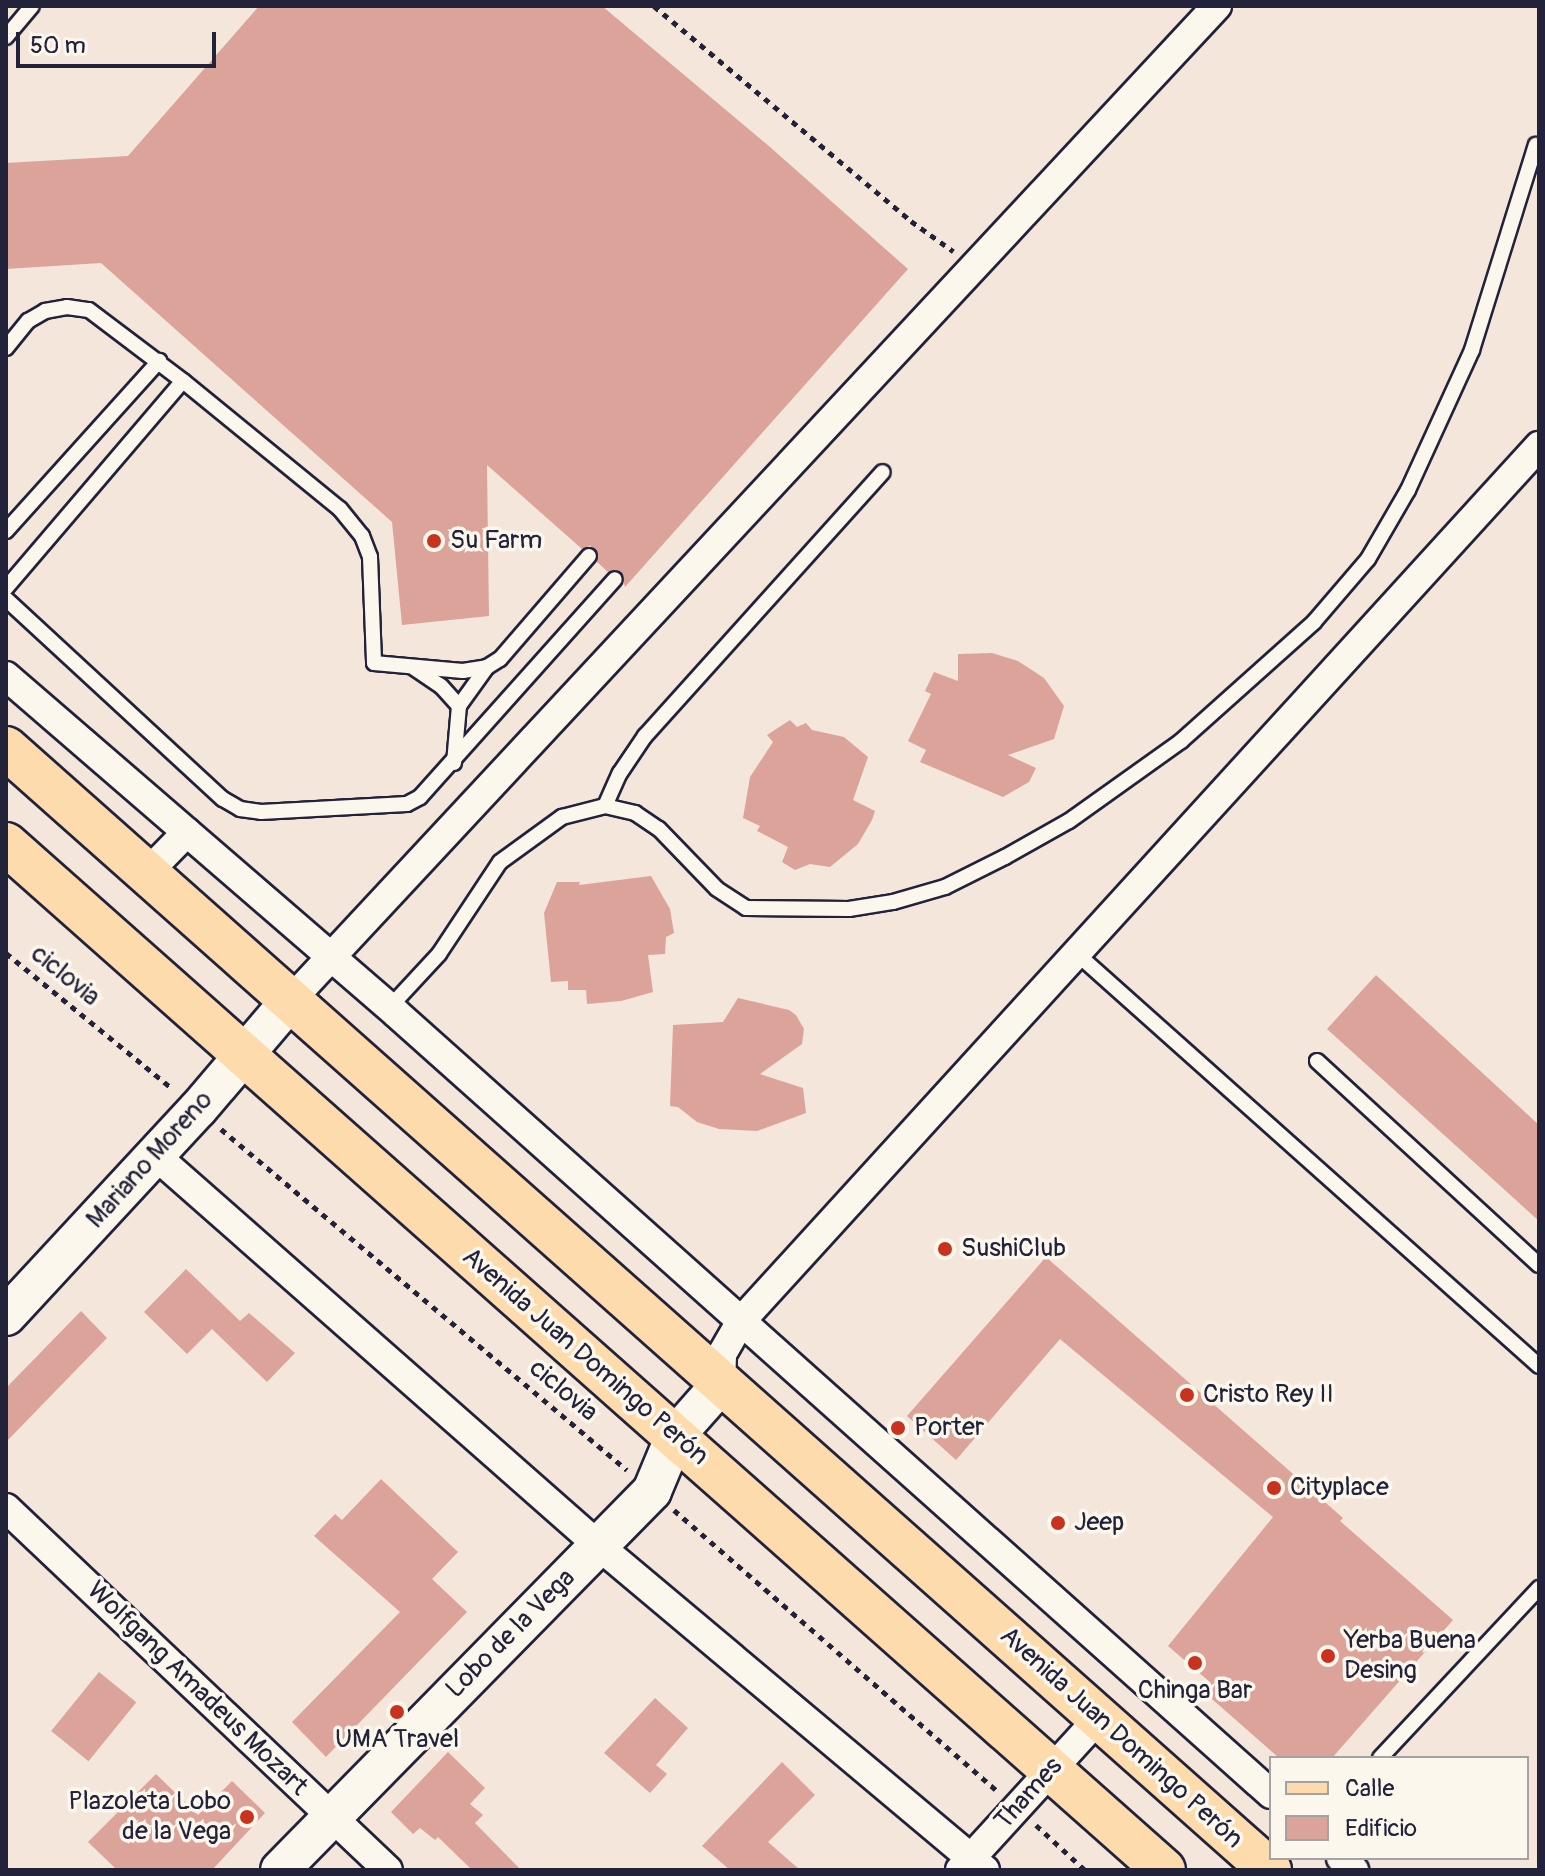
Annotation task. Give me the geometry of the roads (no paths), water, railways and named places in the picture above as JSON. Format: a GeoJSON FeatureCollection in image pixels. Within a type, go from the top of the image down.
{"type":"FeatureCollection","features":[{"type":"Feature","properties":{"kind":"main road","name":"Avenida Juan Domingo Perón"},"geometry":{"type":"LineString","coordinates":[[6,748],[1270,1870]]}},
{"type":"Feature","properties":{"kind":"main road","name":"Avenida Juan Domingo Perón"},"geometry":{"type":"LineString","coordinates":[[6,844],[1164,1870]]}},
{"type":"Feature","properties":{"kind":"street"},"geometry":{"type":"LineString","coordinates":[[290,1001],[1217,6]]}},
{"type":"Feature","properties":{"kind":"street"},"geometry":{"type":"LineString","coordinates":[[721,1384],[722,1354],[742,1320],[1539,446]]}},
{"type":"Feature","properties":{"kind":"street"},"geometry":{"type":"LineString","coordinates":[[6,676],[332,957],[1269,1792]]}},
{"type":"Feature","properties":{"kind":"street"},"geometry":{"type":"LineString","coordinates":[[147,873],[187,832]]}},
{"type":"Feature","properties":{"kind":"street","name":"Mariano Moreno"},"geometry":{"type":"LineString","coordinates":[[6,1316],[198,1109],[290,1001]]}},
{"type":"Feature","properties":{"kind":"street"},"geometry":{"type":"LineString","coordinates":[[155,1155],[599,1546],[972,1866]]}},
{"type":"Feature","properties":{"kind":"street","name":"Lobo de la Vega"},"geometry":{"type":"LineString","coordinates":[[280,1870],[652,1491],[675,1436],[721,1384]]}},
{"type":"Feature","properties":{"kind":"street","name":"Wolfgang Amadeus Mozart"},"geometry":{"type":"LineString","coordinates":[[6,1508],[388,1870]]}},
{"type":"Feature","properties":{"kind":"street","name":"Thames"},"geometry":{"type":"LineString","coordinates":[[972,1866],[1017,1808],[1099,1718]]}},
{"type":"Feature","properties":{"kind":"lane"},"geometry":{"type":"LineString","coordinates":[[6,37],[32,6]]}},
{"type":"Feature","properties":{"kind":"lane"},"geometry":{"type":"LineString","coordinates":[[389,1008],[439,954],[500,862],[562,817],[605,806],[635,813],[659,829],[717,889],[746,908],[849,909],[945,887],[1069,821],[1192,731],[1314,622],[1368,559],[1408,490],[1472,350],[1536,145]]}},
{"type":"Feature","properties":{"kind":"lane"},"geometry":{"type":"LineString","coordinates":[[6,348],[28,321],[45,311],[67,307],[89,310],[159,361],[347,518],[362,536],[370,557],[374,663],[463,671],[487,667],[500,659],[589,556]]}},
{"type":"Feature","properties":{"kind":"lane"},"geometry":{"type":"LineString","coordinates":[[6,531],[159,361]]}},
{"type":"Feature","properties":{"kind":"lane"},"geometry":{"type":"LineString","coordinates":[[6,588],[183,381]]}},
{"type":"Feature","properties":{"kind":"lane"},"geometry":{"type":"LineString","coordinates":[[605,806],[620,773],[645,736],[883,472]]}},
{"type":"Feature","properties":{"kind":"lane"},"geometry":{"type":"LineString","coordinates":[[6,599],[207,786],[240,809],[261,812],[407,804],[434,785],[615,579]]}},
{"type":"Feature","properties":{"kind":"lane"},"geometry":{"type":"LineString","coordinates":[[413,667],[441,686],[459,706]]}},
{"type":"Feature","properties":{"kind":"lane"},"geometry":{"type":"LineString","coordinates":[[454,763],[459,706],[487,667]]}},
{"type":"Feature","properties":{"kind":"lane"},"geometry":{"type":"LineString","coordinates":[[1075,952],[1539,1366]]}},
{"type":"Feature","properties":{"kind":"lane"},"geometry":{"type":"LineString","coordinates":[[1317,1061],[1539,1265]]}},
{"type":"Feature","properties":{"kind":"lane"},"geometry":{"type":"LineString","coordinates":[[1382,1756],[1539,1588]]}},
{"type":"Feature","properties":{"kind":"place","name":"Su Farm"},"geometry":{"type":"Point","coordinates":[434,541]}},
{"type":"Feature","properties":{"kind":"place","name":"SushiClub"},"geometry":{"type":"Point","coordinates":[945,1249]}},
{"type":"Feature","properties":{"kind":"place","name":"Cristo Rey II"},"geometry":{"type":"Point","coordinates":[1187,1395]}},
{"type":"Feature","properties":{"kind":"place","name":"Porter"},"geometry":{"type":"Point","coordinates":[898,1428]}},
{"type":"Feature","properties":{"kind":"place","name":"Cityplace"},"geometry":{"type":"Point","coordinates":[1274,1488]}},
{"type":"Feature","properties":{"kind":"place","name":"Jeep"},"geometry":{"type":"Point","coordinates":[1058,1523]}},
{"type":"Feature","properties":{"kind":"place","name":"Yerba Buena Desing"},"geometry":{"type":"Point","coordinates":[1328,1656]}},
{"type":"Feature","properties":{"kind":"place","name":"Chinga Bar"},"geometry":{"type":"Point","coordinates":[1195,1663]}},
{"type":"Feature","properties":{"kind":"place","name":"UMA Travel"},"geometry":{"type":"Point","coordinates":[397,1712]}},
{"type":"Feature","properties":{"kind":"place","name":"Plazoleta Lobo de la Vega"},"geometry":{"type":"Point","coordinates":[247,1817]}}]}
